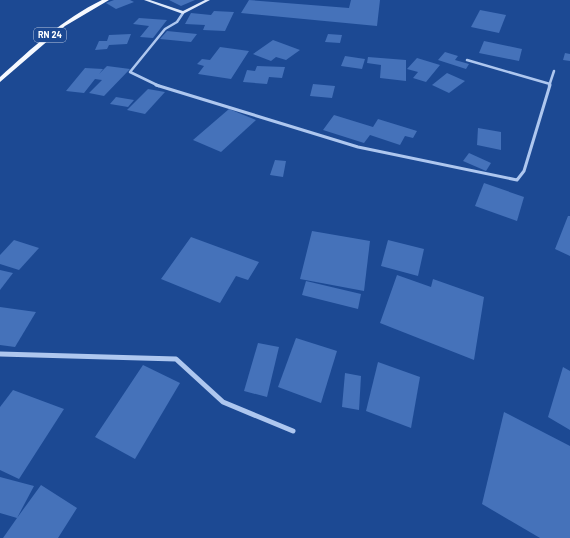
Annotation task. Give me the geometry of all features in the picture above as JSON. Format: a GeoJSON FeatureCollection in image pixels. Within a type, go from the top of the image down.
{"type":"FeatureCollection","features":[{"type":"Feature","properties":{"kind":"main road","name":"RN 24"},"geometry":{"type":"LineString","coordinates":[[0,80],[56,30],[87,8],[106,0]]}},
{"type":"Feature","properties":{"kind":"main road"},"geometry":{"type":"LineString","coordinates":[[146,0],[183,14],[208,0]]}},
{"type":"Feature","properties":{"kind":"street"},"geometry":{"type":"LineString","coordinates":[[183,14],[177,22],[162,33],[130,72],[152,84],[358,147],[517,180],[524,171],[554,71]]}},
{"type":"Feature","properties":{"kind":"street"},"geometry":{"type":"LineString","coordinates":[[467,60],[550,84]]}},
{"type":"Feature","properties":{"kind":"street"},"geometry":{"type":"LineString","coordinates":[[0,354],[176,359],[223,402],[293,431]]}},
{"type":"Feature","properties":{"kind":"building"},"geometry":{"type":"Polygon","coordinates":[[[114,0],[130,0],[134,2],[116,9],[106,3],[114,0]]]}},
{"type":"Feature","properties":{"kind":"building"},"geometry":{"type":"Polygon","coordinates":[[[169,0],[195,0],[181,6],[169,0]]]}},
{"type":"Feature","properties":{"kind":"building"},"geometry":{"type":"Polygon","coordinates":[[[249,0],[349,8],[351,0],[380,0],[377,26],[241,13],[249,0]]]}},
{"type":"Feature","properties":{"kind":"building"},"geometry":{"type":"Polygon","coordinates":[[[480,10],[506,15],[499,33],[471,27],[480,10]]]}},
{"type":"Feature","properties":{"kind":"building"},"geometry":{"type":"Polygon","coordinates":[[[214,11],[234,12],[225,31],[203,30],[205,25],[185,24],[191,13],[211,15],[214,11]]]}},
{"type":"Feature","properties":{"kind":"building"},"geometry":{"type":"Polygon","coordinates":[[[139,18],[167,20],[153,38],[140,37],[149,26],[133,24],[139,18]]]}},
{"type":"Feature","properties":{"kind":"building"},"geometry":{"type":"Polygon","coordinates":[[[167,31],[197,34],[191,42],[160,39],[167,31]]]}},
{"type":"Feature","properties":{"kind":"building"},"geometry":{"type":"Polygon","coordinates":[[[131,34],[127,44],[109,45],[107,49],[95,50],[99,41],[107,41],[109,35],[131,34]]]}},
{"type":"Feature","properties":{"kind":"building"},"geometry":{"type":"Polygon","coordinates":[[[328,34],[342,35],[340,43],[325,42],[328,34]]]}},
{"type":"Feature","properties":{"kind":"building"},"geometry":{"type":"Polygon","coordinates":[[[273,40],[300,50],[286,60],[276,57],[271,61],[253,54],[273,40]]]}},
{"type":"Feature","properties":{"kind":"building"},"geometry":{"type":"Polygon","coordinates":[[[484,41],[522,49],[519,61],[479,53],[484,41]]]}},
{"type":"Feature","properties":{"kind":"building"},"geometry":{"type":"Polygon","coordinates":[[[220,47],[249,51],[231,79],[198,74],[204,66],[197,64],[202,59],[210,60],[220,47]]]}},
{"type":"Feature","properties":{"kind":"building"},"geometry":{"type":"Polygon","coordinates":[[[445,52],[458,56],[455,60],[469,64],[466,69],[438,60],[445,52]]]}},
{"type":"Feature","properties":{"kind":"building"},"geometry":{"type":"Polygon","coordinates":[[[565,53],[570,54],[570,61],[563,60],[565,53]]]}},
{"type":"Feature","properties":{"kind":"building"},"geometry":{"type":"Polygon","coordinates":[[[345,56],[365,59],[362,69],[341,66],[345,56]]]}},
{"type":"Feature","properties":{"kind":"building"},"geometry":{"type":"Polygon","coordinates":[[[368,57],[406,60],[406,81],[380,78],[381,65],[367,63],[368,57]]]}},
{"type":"Feature","properties":{"kind":"building"},"geometry":{"type":"Polygon","coordinates":[[[417,58],[440,65],[426,82],[413,78],[418,72],[407,69],[417,58]]]}},
{"type":"Feature","properties":{"kind":"building"},"geometry":{"type":"Polygon","coordinates":[[[107,66],[130,69],[104,96],[89,93],[102,80],[95,79],[84,93],[66,91],[85,68],[103,69],[99,74],[107,66]]]}},
{"type":"Feature","properties":{"kind":"building"},"geometry":{"type":"Polygon","coordinates":[[[257,66],[285,67],[282,78],[269,77],[267,84],[243,82],[247,70],[255,71],[257,66]]]}},
{"type":"Feature","properties":{"kind":"building"},"geometry":{"type":"Polygon","coordinates":[[[447,73],[465,81],[449,93],[432,85],[447,73]]]}},
{"type":"Feature","properties":{"kind":"building"},"geometry":{"type":"Polygon","coordinates":[[[313,84],[335,86],[332,98],[310,96],[313,84]]]}},
{"type":"Feature","properties":{"kind":"building"},"geometry":{"type":"Polygon","coordinates":[[[148,89],[165,92],[145,114],[127,110],[148,89]]]}},
{"type":"Feature","properties":{"kind":"building"},"geometry":{"type":"Polygon","coordinates":[[[116,97],[134,100],[128,107],[110,104],[116,97]]]}},
{"type":"Feature","properties":{"kind":"building"},"geometry":{"type":"Polygon","coordinates":[[[229,109],[256,120],[221,152],[193,140],[229,109]]]}},
{"type":"Feature","properties":{"kind":"building"},"geometry":{"type":"Polygon","coordinates":[[[334,115],[373,127],[378,119],[417,131],[413,138],[405,136],[400,145],[370,135],[364,143],[323,130],[334,115]]]}},
{"type":"Feature","properties":{"kind":"building"},"geometry":{"type":"Polygon","coordinates":[[[478,128],[501,132],[501,150],[477,145],[478,128]]]}},
{"type":"Feature","properties":{"kind":"building"},"geometry":{"type":"Polygon","coordinates":[[[469,153],[491,163],[486,171],[463,161],[469,153]]]}},
{"type":"Feature","properties":{"kind":"building"},"geometry":{"type":"Polygon","coordinates":[[[275,160],[286,161],[283,177],[270,175],[275,160]]]}},
{"type":"Feature","properties":{"kind":"building"},"geometry":{"type":"Polygon","coordinates":[[[484,183],[524,197],[517,221],[475,206],[484,183]]]}},
{"type":"Feature","properties":{"kind":"building"},"geometry":{"type":"Polygon","coordinates":[[[568,216],[570,216],[570,256],[555,249],[568,216]]]}},
{"type":"Feature","properties":{"kind":"building"},"geometry":{"type":"Polygon","coordinates":[[[312,231],[370,241],[364,291],[300,279],[312,231]]]}},
{"type":"Feature","properties":{"kind":"building"},"geometry":{"type":"Polygon","coordinates":[[[191,237],[259,262],[248,280],[236,276],[220,303],[161,279],[191,237]]]}},
{"type":"Feature","properties":{"kind":"building"},"geometry":{"type":"Polygon","coordinates":[[[14,240],[39,248],[19,270],[0,264],[0,255],[14,240]]]}},
{"type":"Feature","properties":{"kind":"building"},"geometry":{"type":"Polygon","coordinates":[[[388,240],[424,249],[418,276],[381,266],[388,240]]]}},
{"type":"Feature","properties":{"kind":"building"},"geometry":{"type":"Polygon","coordinates":[[[0,270],[13,273],[0,290],[0,270]]]}},
{"type":"Feature","properties":{"kind":"building"},"geometry":{"type":"Polygon","coordinates":[[[397,275],[431,287],[433,279],[484,297],[474,360],[380,323],[397,275]]]}},
{"type":"Feature","properties":{"kind":"building"},"geometry":{"type":"Polygon","coordinates":[[[306,281],[361,294],[358,309],[302,295],[306,281]]]}},
{"type":"Feature","properties":{"kind":"building"},"geometry":{"type":"Polygon","coordinates":[[[0,307],[36,312],[15,347],[0,345],[0,307]]]}},
{"type":"Feature","properties":{"kind":"building"},"geometry":{"type":"Polygon","coordinates":[[[296,338],[337,351],[321,403],[278,387],[296,338]]]}},
{"type":"Feature","properties":{"kind":"building"},"geometry":{"type":"Polygon","coordinates":[[[258,343],[279,347],[267,397],[244,391],[258,343]]]}},
{"type":"Feature","properties":{"kind":"building"},"geometry":{"type":"Polygon","coordinates":[[[378,362],[420,377],[411,428],[366,411],[378,362]]]}},
{"type":"Feature","properties":{"kind":"building"},"geometry":{"type":"Polygon","coordinates":[[[143,365],[180,383],[135,459],[95,437],[143,365]]]}},
{"type":"Feature","properties":{"kind":"building"},"geometry":{"type":"Polygon","coordinates":[[[563,367],[570,371],[570,430],[548,417],[563,367]]]}},
{"type":"Feature","properties":{"kind":"building"},"geometry":{"type":"Polygon","coordinates":[[[345,373],[361,376],[359,410],[342,407],[345,373]]]}},
{"type":"Feature","properties":{"kind":"building"},"geometry":{"type":"Polygon","coordinates":[[[13,390],[64,409],[19,479],[0,470],[0,407],[13,390]]]}},
{"type":"Feature","properties":{"kind":"building"},"geometry":{"type":"Polygon","coordinates":[[[504,412],[570,446],[570,538],[540,538],[482,504],[504,412]]]}},
{"type":"Feature","properties":{"kind":"building"},"geometry":{"type":"Polygon","coordinates":[[[0,477],[34,486],[17,518],[0,513],[0,477]]]}},
{"type":"Feature","properties":{"kind":"building"},"geometry":{"type":"Polygon","coordinates":[[[41,485],[77,508],[58,538],[3,538],[41,485]]]}}]}
